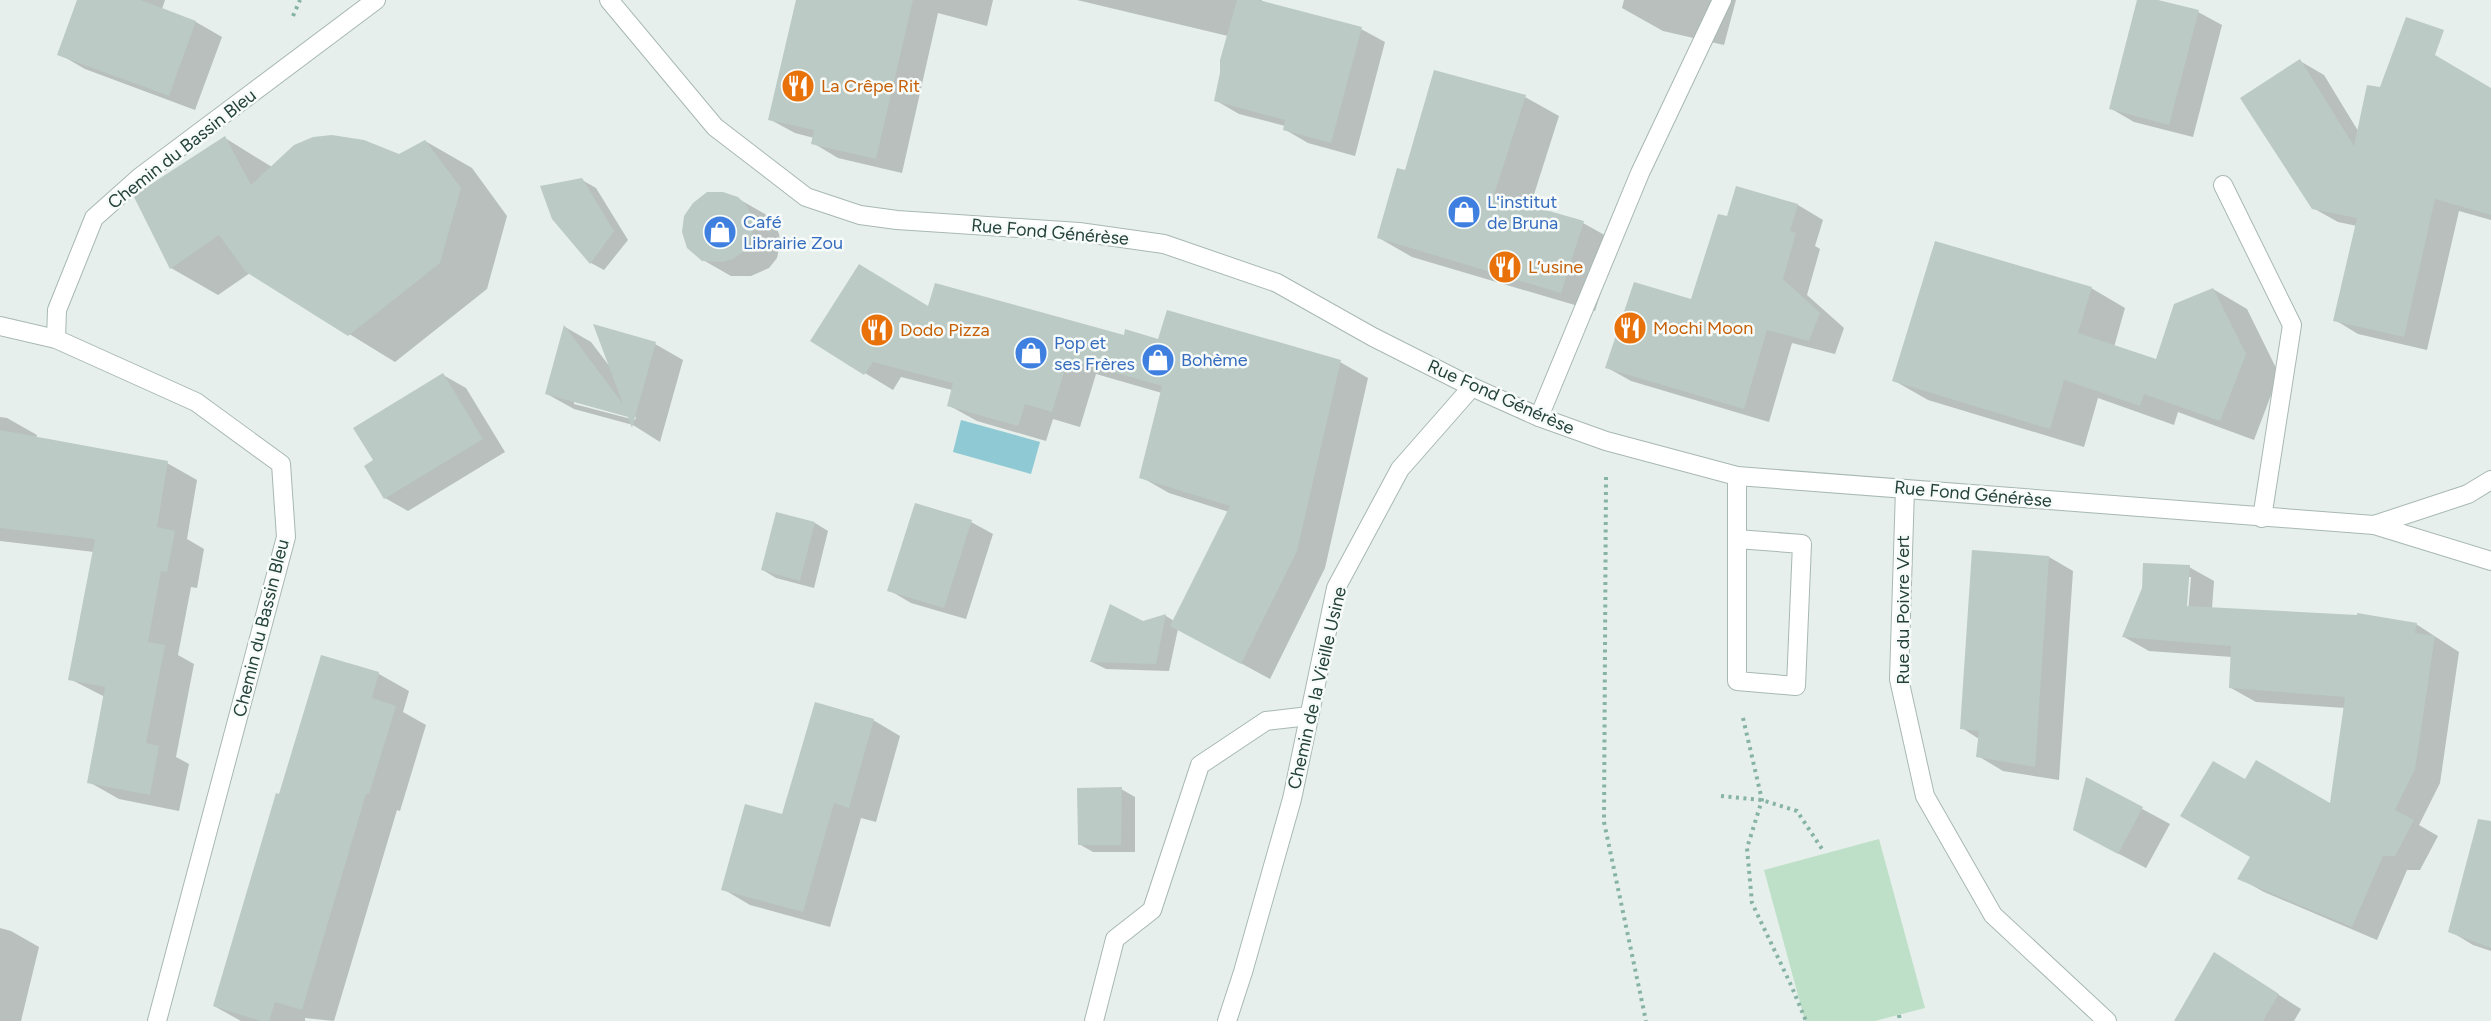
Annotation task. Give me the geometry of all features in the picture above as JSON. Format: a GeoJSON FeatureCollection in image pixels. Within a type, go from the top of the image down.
{"type":"FeatureCollection","features":[{"type":"Feature","properties":{"kind":"street","name":"Chemin du Bassin Bleu"},"geometry":{"type":"LineString","coordinates":[[157,1021],[286,537],[281,464],[196,402],[56,339],[57,310],[94,218],[140,177],[376,0]]}},
{"type":"Feature","properties":{"kind":"street","name":"Rue Fond Générèse"},"geometry":{"type":"LineString","coordinates":[[609,0],[715,127],[806,197],[869,216],[1080,232],[1164,244],[1277,283],[1373,337],[1472,387],[1539,417],[1606,441],[1737,476],[2374,525],[2468,494],[2491,480]]}},
{"type":"Feature","properties":{"kind":"street"},"geometry":{"type":"LineString","coordinates":[[1539,417],[1640,172],[1722,0]]}},
{"type":"Feature","properties":{"kind":"street"},"geometry":{"type":"LineString","coordinates":[[2223,185],[2292,325],[2262,518]]}},
{"type":"Feature","properties":{"kind":"street"},"geometry":{"type":"LineString","coordinates":[[0,326],[56,339]]}},
{"type":"Feature","properties":{"kind":"street","name":"Chemin de la Vieille Usine"},"geometry":{"type":"LineString","coordinates":[[1227,1021],[1292,799],[1336,588],[1400,469],[1472,387]]}},
{"type":"Feature","properties":{"kind":"street"},"geometry":{"type":"LineString","coordinates":[[1737,476],[1737,539],[1737,681],[1796,686],[1802,544],[1737,539]]}},
{"type":"Feature","properties":{"kind":"street","name":"Rue du Poivre Vert"},"geometry":{"type":"LineString","coordinates":[[1905,489],[1899,679],[1925,796],[1994,915],[2107,1021]]}},
{"type":"Feature","properties":{"kind":"street"},"geometry":{"type":"LineString","coordinates":[[2374,525],[2491,561]]}},
{"type":"Feature","properties":{"kind":"street"},"geometry":{"type":"LineString","coordinates":[[1094,1021],[1115,939],[1152,910],[1200,765],[1266,721],[1309,716]]}},
{"type":"Feature","properties":{"kind":"path"},"geometry":{"type":"LineString","coordinates":[[1606,441],[1604,822],[1646,1021]]}},
{"type":"Feature","properties":{"kind":"path"},"geometry":{"type":"LineString","coordinates":[[1737,681],[1739,702],[1762,800],[1747,848],[1752,903],[1806,1021]]}},
{"type":"Feature","properties":{"kind":"path"},"geometry":{"type":"LineString","coordinates":[[1721,796],[1762,800],[1797,811],[1822,849]]}},
{"type":"Feature","properties":{"kind":"path"},"geometry":{"type":"LineString","coordinates":[[1899,1014],[1900,1021]]}},
{"type":"Feature","properties":{"kind":"green space"},"geometry":{"type":"Polygon","coordinates":[[[1879,839],[1925,1008],[1875,1021],[1805,1021],[1764,870],[1879,839]]]}},
{"type":"Feature","properties":{"kind":"water"},"geometry":{"type":"Polygon","coordinates":[[[961,420],[1040,442],[1031,474],[953,452],[961,420]]]}},
{"type":"Feature","properties":{"kind":"building"},"geometry":{"type":"Polygon","coordinates":[[[77,0],[141,0],[196,21],[169,96],[57,55],[77,0]]]}},
{"type":"Feature","properties":{"kind":"building"},"geometry":{"type":"Polygon","coordinates":[[[796,0],[913,0],[876,159],[811,144],[814,130],[768,120],[796,0]]]}},
{"type":"Feature","properties":{"kind":"building"},"geometry":{"type":"Polygon","coordinates":[[[1237,0],[1259,0],[1362,27],[1331,143],[1283,130],[1285,120],[1214,101],[1220,73],[1220,60],[1237,0]]]}},
{"type":"Feature","properties":{"kind":"building"},"geometry":{"type":"Polygon","coordinates":[[[2137,0],[2158,0],[2199,10],[2169,125],[2109,109],[2137,0]]]}},
{"type":"Feature","properties":{"kind":"building"},"geometry":{"type":"Polygon","coordinates":[[[2406,17],[2444,30],[2435,55],[2491,88],[2491,215],[2435,199],[2404,337],[2333,321],[2357,218],[2312,209],[2240,98],[2300,59],[2354,146],[2367,85],[2380,87],[2406,17]]]}},
{"type":"Feature","properties":{"kind":"building"},"geometry":{"type":"Polygon","coordinates":[[[1434,70],[1526,95],[1494,195],[1584,221],[1561,293],[1377,238],[1397,168],[1405,170],[1434,70]]]}},
{"type":"Feature","properties":{"kind":"building"},"geometry":{"type":"Polygon","coordinates":[[[332,135],[364,140],[399,154],[425,140],[461,188],[440,263],[348,336],[246,272],[219,235],[170,269],[134,197],[225,136],[251,185],[294,145],[313,137],[332,135]]]}},
{"type":"Feature","properties":{"kind":"building"},"geometry":{"type":"Polygon","coordinates":[[[582,178],[614,231],[590,264],[552,219],[540,186],[582,178]]]}},
{"type":"Feature","properties":{"kind":"building"},"geometry":{"type":"Polygon","coordinates":[[[1736,186],[1798,204],[1790,231],[1796,233],[1783,279],[1820,313],[1809,341],[1767,330],[1744,409],[1605,368],[1634,282],[1691,299],[1718,214],[1727,216],[1736,186]]]}},
{"type":"Feature","properties":{"kind":"building"},"geometry":{"type":"Polygon","coordinates":[[[707,192],[723,192],[738,197],[747,206],[752,217],[754,227],[750,242],[742,253],[733,259],[723,262],[702,261],[687,248],[682,232],[684,216],[693,203],[707,192]]]}},
{"type":"Feature","properties":{"kind":"building"},"geometry":{"type":"Polygon","coordinates":[[[1935,241],[2092,287],[2078,333],[2156,359],[2174,304],[2213,288],[2246,354],[2220,421],[2144,394],[2140,406],[2064,380],[2050,429],[1892,381],[1935,241]]]}},
{"type":"Feature","properties":{"kind":"building"},"geometry":{"type":"Polygon","coordinates":[[[859,264],[928,306],[935,283],[1124,335],[1125,329],[1158,339],[1167,310],[1341,360],[1297,551],[1241,664],[1170,626],[1230,506],[1139,478],[1162,386],[1068,359],[1052,412],[1025,404],[1018,426],[947,406],[953,383],[873,362],[864,375],[810,341],[859,264]]]}},
{"type":"Feature","properties":{"kind":"building"},"geometry":{"type":"Polygon","coordinates":[[[593,324],[656,342],[632,428],[628,417],[545,394],[564,325],[623,404],[593,324]]]}},
{"type":"Feature","properties":{"kind":"building"},"geometry":{"type":"Polygon","coordinates":[[[443,373],[483,439],[384,499],[364,466],[373,460],[353,428],[443,373]]]}},
{"type":"Feature","properties":{"kind":"building"},"geometry":{"type":"Polygon","coordinates":[[[0,430],[168,461],[157,527],[175,531],[167,572],[161,571],[148,642],[165,645],[146,743],[159,746],[150,795],[87,783],[105,687],[68,680],[95,539],[0,528],[0,430]]]}},
{"type":"Feature","properties":{"kind":"building"},"geometry":{"type":"Polygon","coordinates":[[[915,503],[972,520],[944,608],[887,591],[915,503]]]}},
{"type":"Feature","properties":{"kind":"building"},"geometry":{"type":"Polygon","coordinates":[[[776,512],[815,522],[800,581],[761,570],[776,512]]]}},
{"type":"Feature","properties":{"kind":"building"},"geometry":{"type":"Polygon","coordinates":[[[1972,550],[2049,556],[2035,767],[1976,757],[1979,731],[1960,729],[1972,550]]]}},
{"type":"Feature","properties":{"kind":"building"},"geometry":{"type":"Polygon","coordinates":[[[2143,563],[2190,565],[2187,606],[2357,615],[2357,613],[2417,623],[2415,633],[2435,636],[2415,769],[2395,810],[2414,820],[2395,856],[2383,856],[2352,927],[2237,879],[2250,857],[2180,816],[2213,761],[2245,779],[2256,760],[2330,803],[2345,697],[2229,688],[2231,646],[2122,637],[2142,588],[2143,563]]]}},
{"type":"Feature","properties":{"kind":"building"},"geometry":{"type":"Polygon","coordinates":[[[1110,604],[1143,621],[1166,614],[1156,664],[1090,662],[1110,604]]]}},
{"type":"Feature","properties":{"kind":"building"},"geometry":{"type":"Polygon","coordinates":[[[321,655],[379,672],[372,698],[396,706],[369,794],[366,794],[302,1010],[275,1002],[269,1021],[261,1021],[213,1006],[276,793],[279,794],[321,655]]]}},
{"type":"Feature","properties":{"kind":"building"},"geometry":{"type":"Polygon","coordinates":[[[815,702],[874,719],[849,808],[834,803],[803,912],[721,890],[745,804],[782,814],[815,702]]]}},
{"type":"Feature","properties":{"kind":"building"},"geometry":{"type":"Polygon","coordinates":[[[2086,777],[2143,807],[2118,854],[2073,830],[2086,777]]]}},
{"type":"Feature","properties":{"kind":"building"},"geometry":{"type":"Polygon","coordinates":[[[1122,787],[1121,845],[1078,845],[1077,788],[1122,787]]]}},
{"type":"Feature","properties":{"kind":"building"},"geometry":{"type":"Polygon","coordinates":[[[2478,819],[2491,821],[2491,948],[2448,932],[2478,819]]]}},
{"type":"Feature","properties":{"kind":"building"},"geometry":{"type":"Polygon","coordinates":[[[2214,952],[2279,994],[2263,1021],[2174,1021],[2214,952]]]}},
{"type":"Feature","properties":{"kind":"place","name":"La Crêpe Rit"},"geometry":{"type":"Point","coordinates":[798,86]}},
{"type":"Feature","properties":{"kind":"place","name":"L'institut de Bruna"},"geometry":{"type":"Point","coordinates":[1464,212]}},
{"type":"Feature","properties":{"kind":"place","name":"Café Librairie Zou"},"geometry":{"type":"Point","coordinates":[720,232]}},
{"type":"Feature","properties":{"kind":"place","name":"L’usine"},"geometry":{"type":"Point","coordinates":[1505,267]}},
{"type":"Feature","properties":{"kind":"place","name":"Mochi Moon"},"geometry":{"type":"Point","coordinates":[1630,328]}},
{"type":"Feature","properties":{"kind":"place","name":"Dodo Pizza"},"geometry":{"type":"Point","coordinates":[877,330]}},
{"type":"Feature","properties":{"kind":"place","name":"Pop et ses Frères"},"geometry":{"type":"Point","coordinates":[1031,353]}},
{"type":"Feature","properties":{"kind":"place","name":"Bohème"},"geometry":{"type":"Point","coordinates":[1158,360]}}]}
